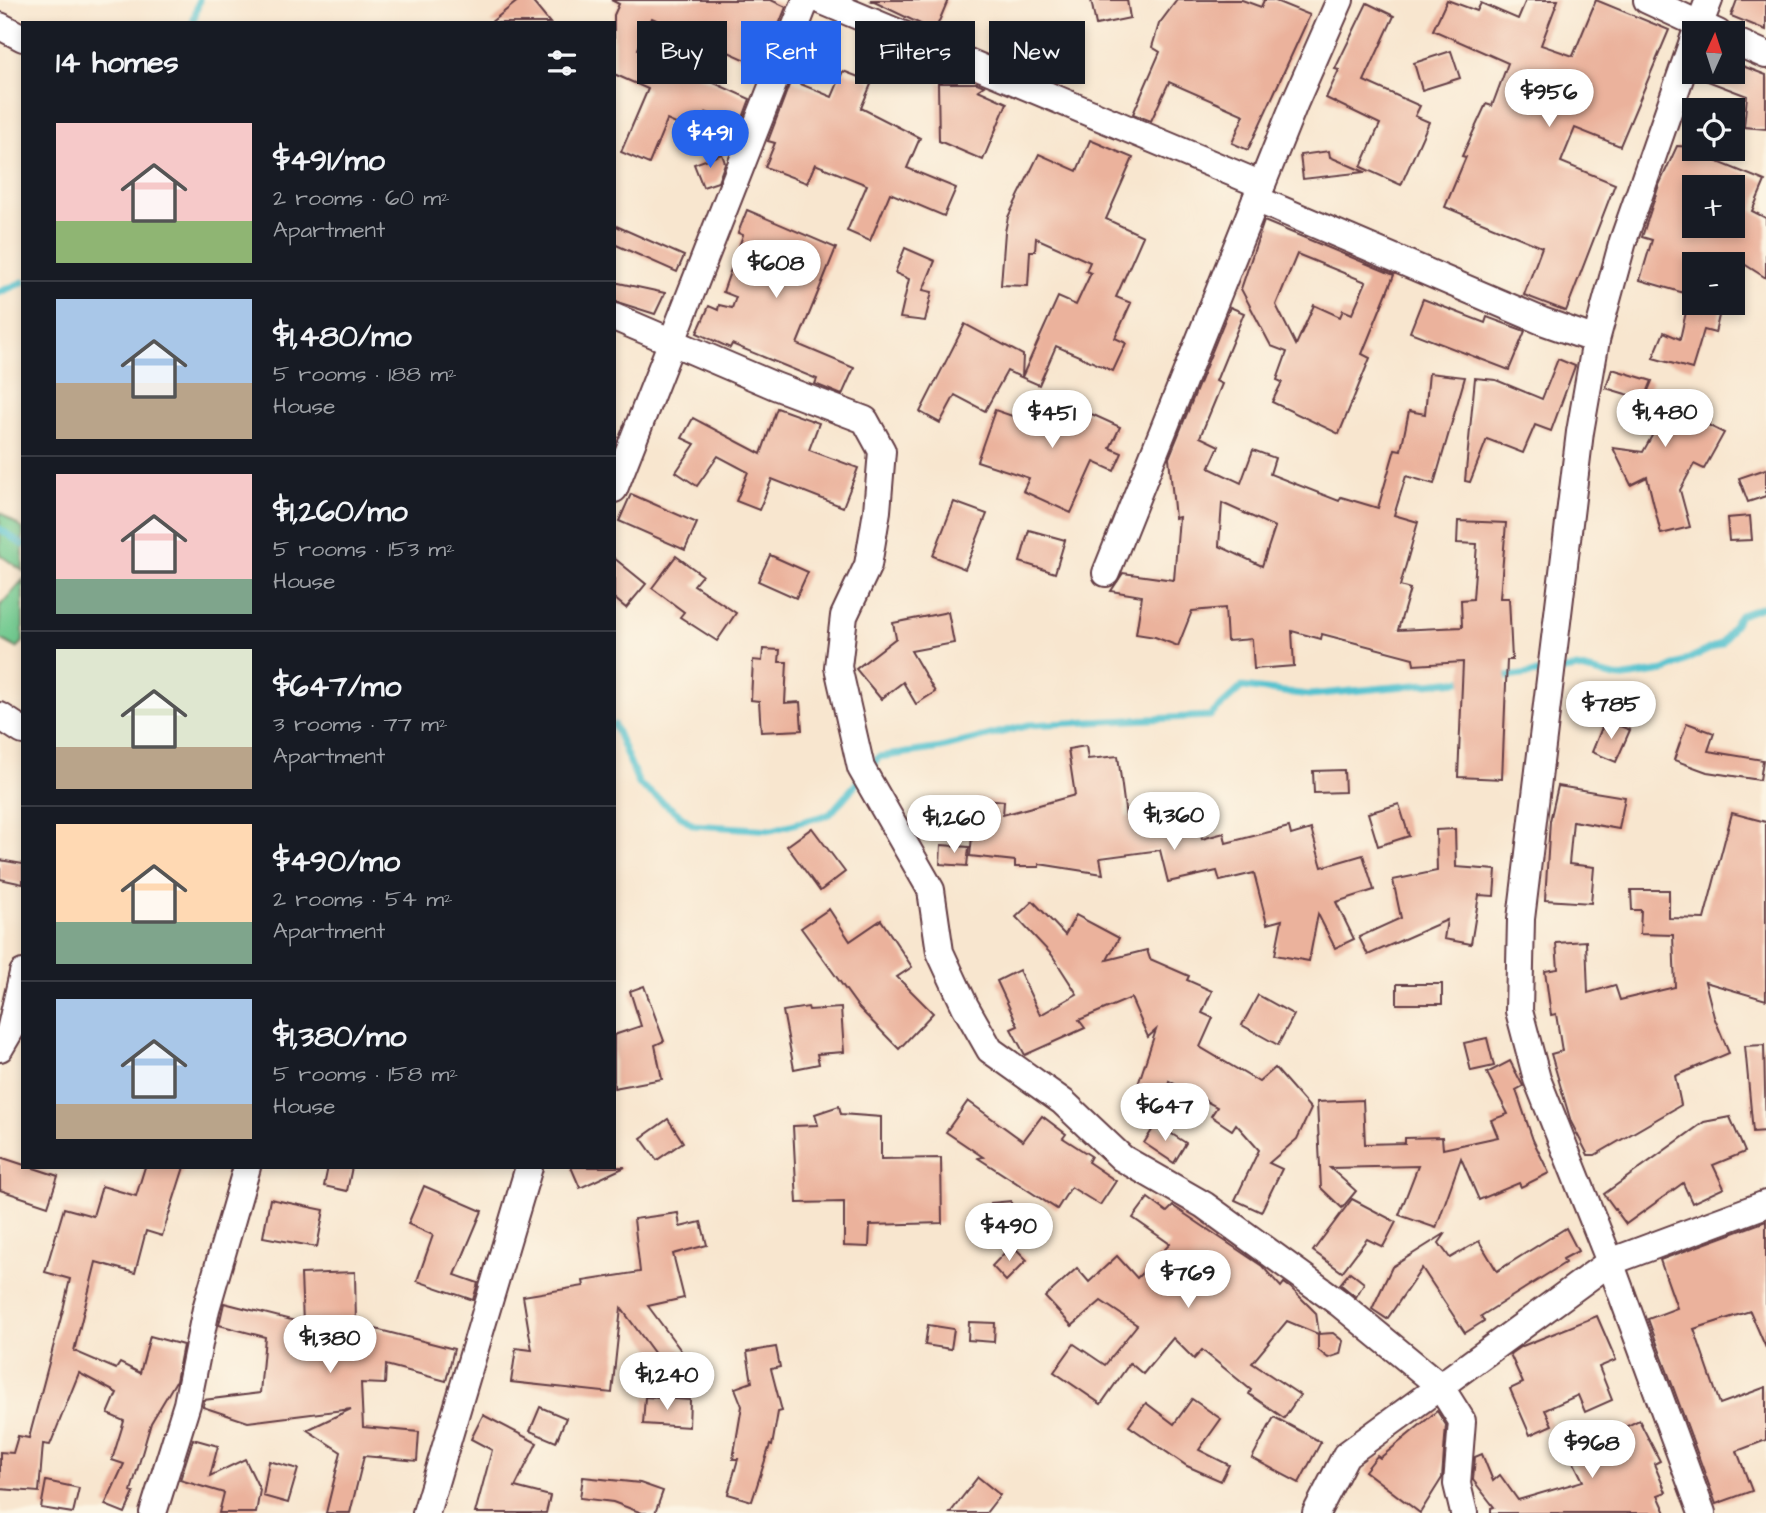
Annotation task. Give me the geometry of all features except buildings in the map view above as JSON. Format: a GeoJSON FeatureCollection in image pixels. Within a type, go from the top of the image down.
{"type":"FeatureCollection","features":[{"type":"Feature","properties":{"kind":"street"},"geometry":{"type":"LineString","coordinates":[[616,484],[806,0]]}},
{"type":"Feature","properties":{"kind":"street"},"geometry":{"type":"LineString","coordinates":[[820,0],[1259,192],[1542,321],[1596,340]]}},
{"type":"Feature","properties":{"kind":"street"},"geometry":{"type":"LineString","coordinates":[[1106,573],[1259,192],[1340,0]]}},
{"type":"Feature","properties":{"kind":"street"},"geometry":{"type":"LineString","coordinates":[[1647,0],[1683,21]]}},
{"type":"Feature","properties":{"kind":"street"},"geometry":{"type":"LineString","coordinates":[[1704,21],[1709,0]]}},
{"type":"Feature","properties":{"kind":"street"},"geometry":{"type":"LineString","coordinates":[[0,26],[21,37]]}},
{"type":"Feature","properties":{"kind":"street"},"geometry":{"type":"LineString","coordinates":[[1745,46],[1766,55]]}},
{"type":"Feature","properties":{"kind":"street"},"geometry":{"type":"LineString","coordinates":[[1682,84],[1623,241],[1596,340],[1580,432],[1521,919],[1518,1011],[1537,1079],[1610,1262],[1702,1513]]}},
{"type":"Feature","properties":{"kind":"street"},"geometry":{"type":"LineString","coordinates":[[616,318],[671,339],[775,386],[865,420],[882,451],[868,565],[844,616],[838,667],[861,768],[931,890],[940,952],[990,1050],[1063,1101],[1122,1158],[1205,1205],[1339,1303],[1440,1386],[1462,1421],[1457,1484],[1464,1513]]}},
{"type":"Feature","properties":{"kind":"street"},"geometry":{"type":"LineString","coordinates":[[0,716],[21,730]]}},
{"type":"Feature","properties":{"kind":"street"},"geometry":{"type":"LineString","coordinates":[[0,1048],[10,1031],[21,982]]}},
{"type":"Feature","properties":{"kind":"street"},"geometry":{"type":"LineString","coordinates":[[153,1513],[187,1404],[206,1309],[246,1169]]}},
{"type":"Feature","properties":{"kind":"street"},"geometry":{"type":"LineString","coordinates":[[426,1513],[528,1169]]}},
{"type":"Feature","properties":{"kind":"street"},"geometry":{"type":"LineString","coordinates":[[1316,1513],[1346,1455],[1610,1262],[1766,1205]]}},
{"type":"Feature","properties":{"kind":"green space"},"geometry":{"type":"Polygon","coordinates":[[[0,512],[21,528],[21,570],[0,555],[0,512]]]}},
{"type":"Feature","properties":{"kind":"green space"},"geometry":{"type":"Polygon","coordinates":[[[21,582],[21,644],[17,648],[0,639],[0,606],[21,582]]]}},
{"type":"Feature","properties":{"kind":"waterway"},"geometry":{"type":"LineString","coordinates":[[194,21],[199,0]]}},
{"type":"Feature","properties":{"kind":"waterway"},"geometry":{"type":"LineString","coordinates":[[0,292],[21,283]]}},
{"type":"Feature","properties":{"kind":"waterway"},"geometry":{"type":"LineString","coordinates":[[0,529],[21,544]]}},
{"type":"Feature","properties":{"kind":"waterway"},"geometry":{"type":"LineString","coordinates":[[1557,671],[1577,668],[1619,678],[1664,671],[1722,643],[1740,615],[1766,606]]}},
{"type":"Feature","properties":{"kind":"waterway"},"geometry":{"type":"LineString","coordinates":[[1498,678],[1546,672]]}},
{"type":"Feature","properties":{"kind":"waterway"},"geometry":{"type":"LineString","coordinates":[[869,769],[879,757],[941,748],[1029,725],[1210,716],[1242,687],[1309,695],[1469,680]]}},
{"type":"Feature","properties":{"kind":"waterway"},"geometry":{"type":"LineString","coordinates":[[616,730],[639,784],[693,825],[772,830],[830,814],[861,778]]}}]}
